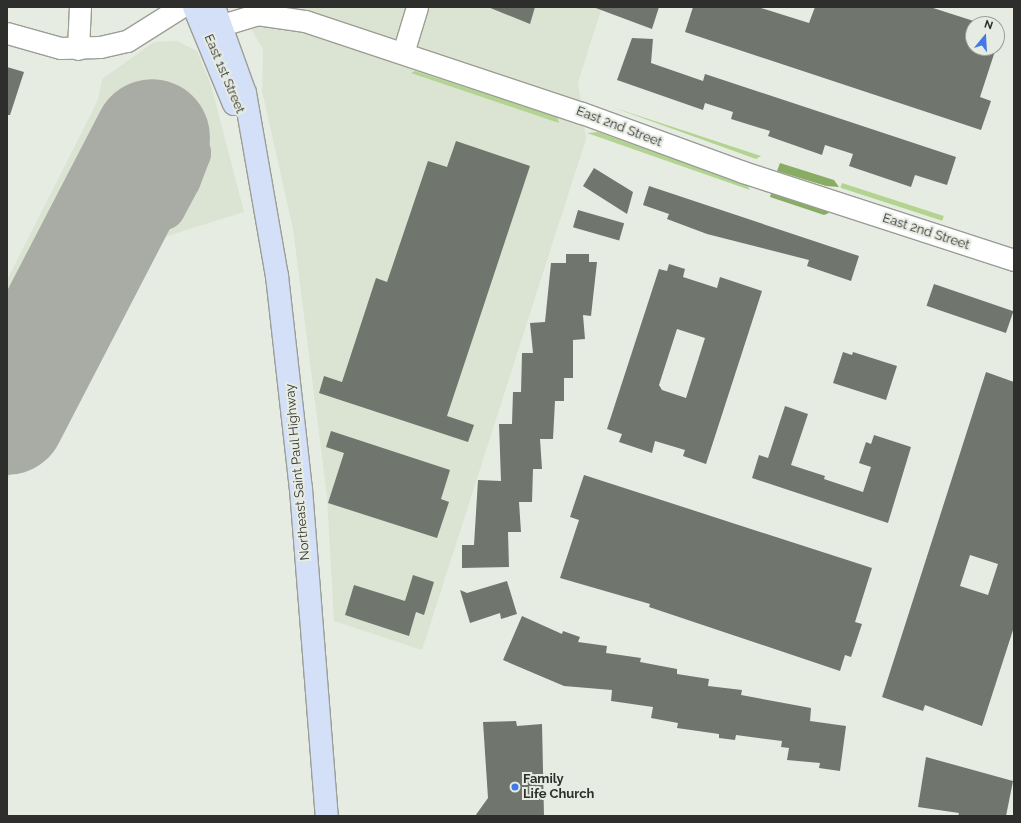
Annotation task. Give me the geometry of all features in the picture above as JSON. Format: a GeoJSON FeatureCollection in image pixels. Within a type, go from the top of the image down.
{"type":"FeatureCollection","features":[{"type":"Feature","properties":{"kind":"main road","name":"East 1st Street"},"geometry":{"type":"LineString","coordinates":[[194,7],[249,131]]}},
{"type":"Feature","properties":{"kind":"main road","name":"East 1st Street"},"geometry":{"type":"LineString","coordinates":[[218,16],[245,93],[249,131]]}},
{"type":"Feature","properties":{"kind":"main road","name":"Northeast Saint Paul Highway"},"geometry":{"type":"LineString","coordinates":[[249,131],[277,276],[288,361],[327,816]]}},
{"type":"Feature","properties":{"kind":"street"},"geometry":{"type":"LineString","coordinates":[[78,49],[80,7]]}},
{"type":"Feature","properties":{"kind":"street"},"geometry":{"type":"LineString","coordinates":[[7,33],[40,44],[78,49],[127,41],[181,7]]}},
{"type":"Feature","properties":{"kind":"street"},"geometry":{"type":"LineString","coordinates":[[404,53],[418,7]]}},
{"type":"Feature","properties":{"kind":"street","name":"East 2nd Street"},"geometry":{"type":"LineString","coordinates":[[218,16],[257,14],[290,17],[404,53],[582,113],[743,172],[1014,260]]}},
{"type":"Feature","properties":{"kind":"shaded area"},"geometry":{"type":"Polygon","coordinates":[[[238,7],[602,7],[578,82],[586,139],[422,650],[334,621],[327,496],[293,229],[262,91],[263,49],[238,7]]]}},
{"type":"Feature","properties":{"kind":"shaded area"},"geometry":{"type":"Polygon","coordinates":[[[177,41],[197,51],[211,85],[244,212],[151,241],[115,275],[7,481],[7,280],[98,100],[102,79],[154,42],[177,41]]]}},
{"type":"Feature","properties":{"kind":"shaded area"},"geometry":{"type":"Polygon","coordinates":[[[415,71],[557,117],[559,123],[411,73],[415,71]]]}},
{"type":"Feature","properties":{"kind":"shaded area"},"geometry":{"type":"Polygon","coordinates":[[[612,107],[761,156],[756,159],[612,107]]]}},
{"type":"Feature","properties":{"kind":"shaded area"},"geometry":{"type":"Polygon","coordinates":[[[598,132],[747,185],[750,190],[587,133],[598,132]]]}},
{"type":"Feature","properties":{"kind":"shaded area"},"geometry":{"type":"Polygon","coordinates":[[[780,163],[834,180],[839,187],[826,186],[777,171],[780,163]]]}},
{"type":"Feature","properties":{"kind":"shaded area"},"geometry":{"type":"Polygon","coordinates":[[[842,183],[944,216],[942,221],[840,188],[842,183]]]}},
{"type":"Feature","properties":{"kind":"shaded area"},"geometry":{"type":"Polygon","coordinates":[[[772,191],[818,206],[829,213],[824,215],[770,197],[772,191]]]}},
{"type":"Feature","properties":{"kind":"building"},"geometry":{"type":"Polygon","coordinates":[[[488,7],[535,7],[530,24],[488,7]]]}},
{"type":"Feature","properties":{"kind":"building"},"geometry":{"type":"Polygon","coordinates":[[[593,7],[659,7],[652,29],[593,7]]]}},
{"type":"Feature","properties":{"kind":"building"},"geometry":{"type":"Polygon","coordinates":[[[693,7],[758,7],[809,23],[815,7],[930,7],[965,18],[965,56],[993,56],[980,97],[991,101],[981,130],[685,32],[693,7]]]}},
{"type":"Feature","properties":{"kind":"building"},"geometry":{"type":"Polygon","coordinates":[[[632,38],[653,39],[651,63],[703,81],[705,74],[956,157],[947,185],[915,175],[911,187],[849,166],[853,154],[825,145],[822,155],[768,136],[770,131],[731,119],[733,112],[705,103],[703,110],[617,80],[632,38]]]}},
{"type":"Feature","properties":{"kind":"building"},"geometry":{"type":"Polygon","coordinates":[[[7,67],[24,72],[10,115],[7,115],[7,67]]]}},
{"type":"Feature","properties":{"kind":"building"},"geometry":{"type":"Polygon","coordinates":[[[456,141],[530,166],[447,416],[474,425],[468,442],[319,393],[324,376],[342,382],[376,278],[387,282],[428,161],[447,167],[456,141]]]}},
{"type":"Feature","properties":{"kind":"building"},"geometry":{"type":"Polygon","coordinates":[[[594,168],[633,192],[627,214],[583,186],[594,168]]]}},
{"type":"Feature","properties":{"kind":"building"},"geometry":{"type":"Polygon","coordinates":[[[649,186],[859,256],[851,281],[807,266],[809,260],[707,234],[667,219],[669,214],[643,205],[649,186]]]}},
{"type":"Feature","properties":{"kind":"building"},"geometry":{"type":"Polygon","coordinates":[[[578,210],[624,223],[619,241],[573,227],[578,210]]]}},
{"type":"Feature","properties":{"kind":"building"},"geometry":{"type":"Polygon","coordinates":[[[566,254],[589,254],[589,262],[597,262],[591,316],[583,315],[585,339],[573,340],[573,378],[564,378],[564,401],[555,401],[553,439],[540,439],[542,469],[533,469],[532,502],[519,502],[521,532],[508,532],[509,567],[462,568],[462,545],[474,545],[478,480],[501,481],[499,424],[512,424],[513,392],[521,392],[522,353],[533,353],[530,323],[545,322],[551,263],[566,263],[566,254]]]}},
{"type":"Feature","properties":{"kind":"building"},"geometry":{"type":"Polygon","coordinates":[[[669,264],[685,269],[683,277],[717,288],[720,277],[762,291],[706,464],[683,456],[685,450],[655,441],[652,453],[619,442],[622,434],[607,429],[659,269],[667,271],[669,264]],[[677,329],[659,385],[662,390],[686,398],[705,338],[677,329]]]}},
{"type":"Feature","properties":{"kind":"building"},"geometry":{"type":"Polygon","coordinates":[[[934,284],[1013,311],[1006,333],[927,306],[934,284]]]}},
{"type":"Feature","properties":{"kind":"building"},"geometry":{"type":"Polygon","coordinates":[[[843,352],[852,355],[853,352],[897,366],[886,400],[833,383],[843,352]]]}},
{"type":"Feature","properties":{"kind":"building"},"geometry":{"type":"Polygon","coordinates":[[[986,372],[1014,382],[1014,627],[982,726],[925,705],[923,711],[882,697],[986,372]],[[970,555],[960,586],[988,595],[998,564],[970,555]]]}},
{"type":"Feature","properties":{"kind":"building"},"geometry":{"type":"Polygon","coordinates":[[[785,406],[808,414],[791,465],[825,476],[824,479],[863,492],[871,467],[859,463],[866,442],[871,444],[874,435],[911,447],[888,523],[752,478],[759,455],[768,458],[785,406]]]}},
{"type":"Feature","properties":{"kind":"building"},"geometry":{"type":"Polygon","coordinates":[[[331,431],[450,470],[441,499],[449,502],[437,538],[328,503],[344,453],[326,447],[331,431]]]}},
{"type":"Feature","properties":{"kind":"building"},"geometry":{"type":"Polygon","coordinates":[[[584,475],[872,568],[855,622],[862,624],[851,657],[845,655],[840,671],[649,607],[650,604],[560,578],[579,520],[570,517],[584,475]]]}},
{"type":"Feature","properties":{"kind":"building"},"geometry":{"type":"Polygon","coordinates":[[[413,575],[434,582],[424,615],[416,612],[409,636],[345,615],[354,585],[405,601],[413,575]]]}},
{"type":"Feature","properties":{"kind":"building"},"geometry":{"type":"Polygon","coordinates":[[[507,581],[517,614],[501,619],[500,613],[470,623],[460,590],[467,593],[507,581]]]}},
{"type":"Feature","properties":{"kind":"building"},"geometry":{"type":"Polygon","coordinates":[[[522,616],[562,634],[563,631],[580,637],[578,642],[607,646],[606,653],[641,658],[640,662],[677,669],[677,674],[709,679],[708,686],[742,690],[741,695],[811,708],[810,721],[846,726],[840,771],[819,768],[820,763],[787,760],[789,748],[781,747],[782,741],[736,735],[735,740],[719,738],[719,734],[677,728],[678,723],[651,718],[653,707],[611,701],[612,690],[564,686],[503,660],[522,616]]]}},
{"type":"Feature","properties":{"kind":"building","name":"Family Life Church"},"geometry":{"type":"Polygon","coordinates":[[[516,721],[517,726],[542,724],[544,816],[475,816],[488,798],[483,722],[516,721]]]}},
{"type":"Feature","properties":{"kind":"building"},"geometry":{"type":"Polygon","coordinates":[[[926,757],[1013,781],[1006,816],[958,816],[959,813],[918,807],[926,757]]]}},
{"type":"Feature","properties":{"kind":"taxiway"},"geometry":{"type":"LineString","coordinates":[[113,213],[163,207],[178,179],[188,153],[184,143],[168,135],[152,137]]}},
{"type":"Feature","properties":{"kind":"runway"},"geometry":{"type":"LineString","coordinates":[[7,417],[152,137]]}},
{"type":"Feature","properties":{"kind":"place","name":"Family Life Church"},"geometry":{"type":"Point","coordinates":[515,787]}}]}
